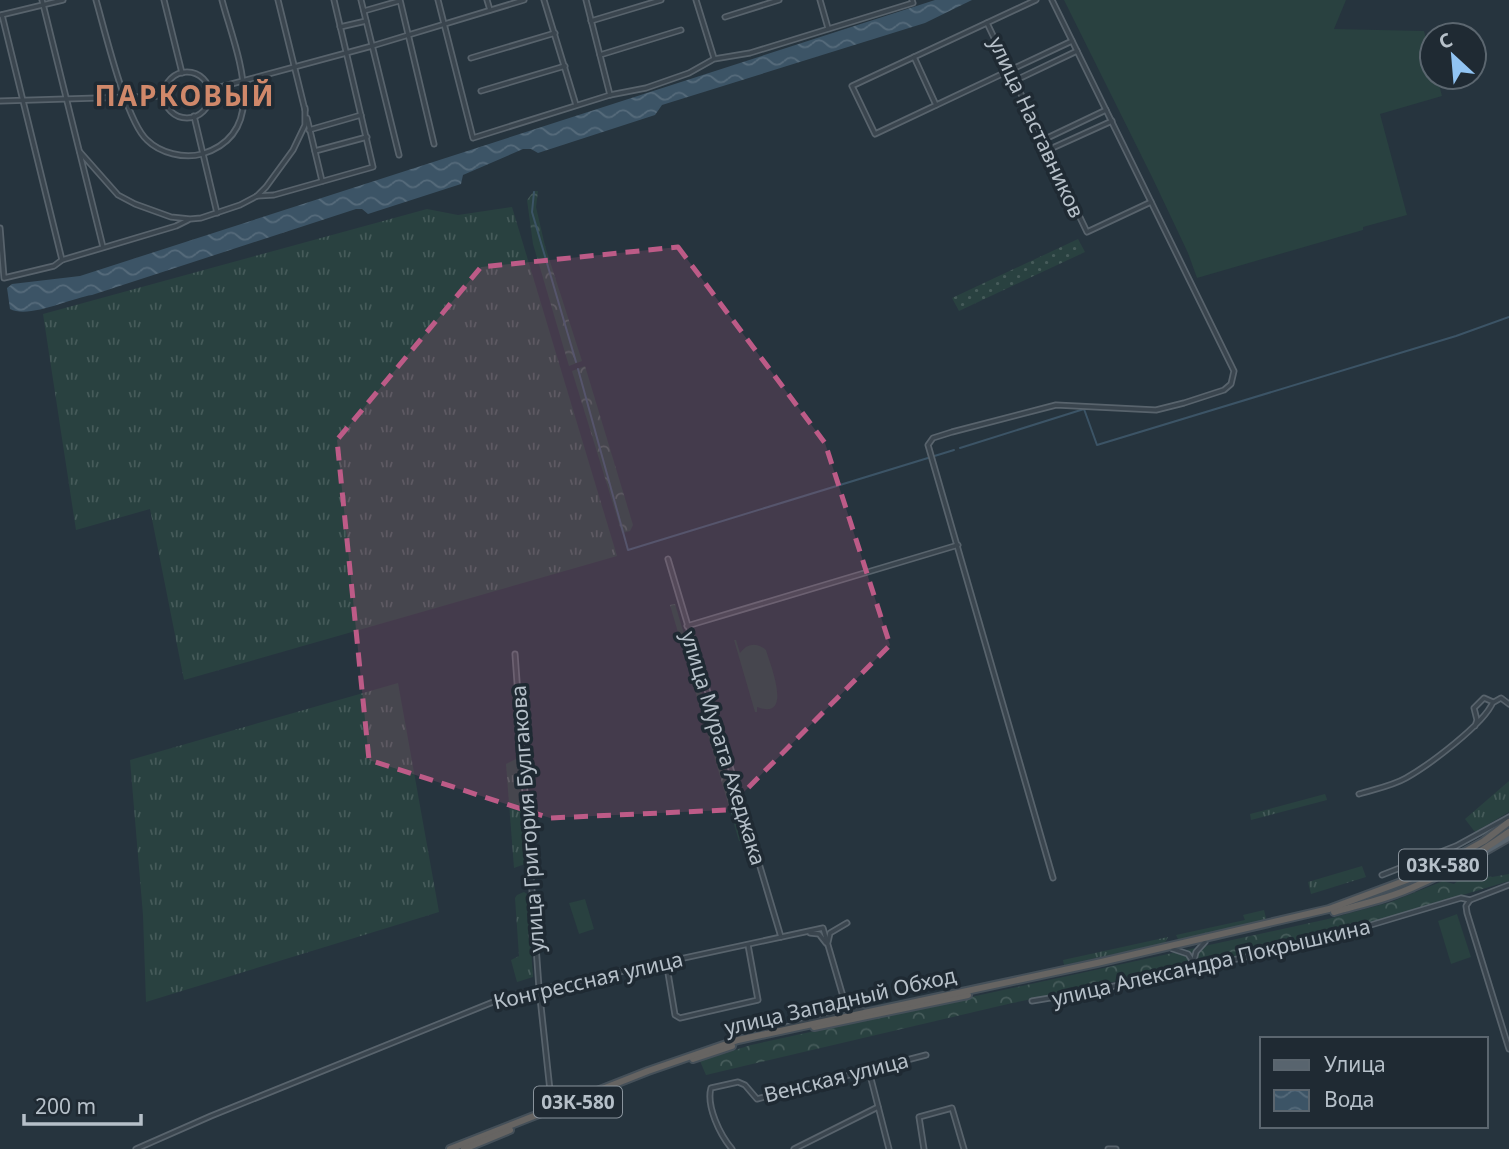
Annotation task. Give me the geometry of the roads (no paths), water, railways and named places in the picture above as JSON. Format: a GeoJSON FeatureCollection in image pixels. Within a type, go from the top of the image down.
{"type":"FeatureCollection","features":[{"type":"Feature","properties":{"kind":"highway","name":"улица Западный Обход"},"geometry":{"type":"LineString","coordinates":[[464,1149],[630,1081],[755,1039],[940,996],[1250,930],[1329,909],[1396,886],[1457,857],[1484,841],[1509,819]]}},
{"type":"Feature","properties":{"kind":"highway","name":"03К-580"},"geometry":{"type":"LineString","coordinates":[[1419,885],[1465,861],[1509,832]]}},
{"type":"Feature","properties":{"kind":"highway","name":"улица Западный Обход"},"geometry":{"type":"LineString","coordinates":[[450,1149],[721,1045],[1241,934],[1379,900],[1419,885]]}},
{"type":"Feature","properties":{"kind":"main road","name":"03К-580"},"geometry":{"type":"LineString","coordinates":[[1419,885],[1456,870],[1509,838]]}},
{"type":"Feature","properties":{"kind":"street"},"geometry":{"type":"LineString","coordinates":[[42,0],[103,247]]}},
{"type":"Feature","properties":{"kind":"street"},"geometry":{"type":"LineString","coordinates":[[62,260],[1,15],[63,0]]}},
{"type":"Feature","properties":{"kind":"street"},"geometry":{"type":"LineString","coordinates":[[96,0],[137,128],[147,141],[167,152],[177,154],[203,153],[225,142],[240,123],[245,102],[243,79],[222,0]]}},
{"type":"Feature","properties":{"kind":"street"},"geometry":{"type":"LineString","coordinates":[[164,0],[182,73]]}},
{"type":"Feature","properties":{"kind":"street"},"geometry":{"type":"LineString","coordinates":[[278,0],[322,181]]}},
{"type":"Feature","properties":{"kind":"street"},"geometry":{"type":"LineString","coordinates":[[257,196],[274,195],[373,167],[334,1],[340,0]]}},
{"type":"Feature","properties":{"kind":"street"},"geometry":{"type":"LineString","coordinates":[[361,0],[399,155]]}},
{"type":"Feature","properties":{"kind":"street"},"geometry":{"type":"LineString","coordinates":[[364,10],[400,0],[434,144]]}},
{"type":"Feature","properties":{"kind":"street"},"geometry":{"type":"LineString","coordinates":[[438,0],[472,138],[610,95],[668,81],[714,59],[750,53],[913,2]]}},
{"type":"Feature","properties":{"kind":"street"},"geometry":{"type":"LineString","coordinates":[[487,0],[490,10]]}},
{"type":"Feature","properties":{"kind":"street"},"geometry":{"type":"LineString","coordinates":[[209,90],[372,46],[524,0]]}},
{"type":"Feature","properties":{"kind":"street"},"geometry":{"type":"LineString","coordinates":[[544,0],[576,105]]}},
{"type":"Feature","properties":{"kind":"street"},"geometry":{"type":"LineString","coordinates":[[586,0],[610,95]]}},
{"type":"Feature","properties":{"kind":"street"},"geometry":{"type":"LineString","coordinates":[[592,21],[661,0]]}},
{"type":"Feature","properties":{"kind":"street"},"geometry":{"type":"LineString","coordinates":[[696,0],[714,59]]}},
{"type":"Feature","properties":{"kind":"street"},"geometry":{"type":"LineString","coordinates":[[724,17],[779,0]]}},
{"type":"Feature","properties":{"kind":"street"},"geometry":{"type":"LineString","coordinates":[[820,0],[828,28]]}},
{"type":"Feature","properties":{"kind":"street"},"geometry":{"type":"LineString","coordinates":[[1036,0],[852,86],[875,134],[1072,41]]}},
{"type":"Feature","properties":{"kind":"street"},"geometry":{"type":"LineString","coordinates":[[1052,0],[1234,371],[1231,384],[1224,390],[1156,410],[1056,405],[933,438],[928,445],[1053,878]]}},
{"type":"Feature","properties":{"kind":"street"},"geometry":{"type":"LineString","coordinates":[[340,27],[366,21]]}},
{"type":"Feature","properties":{"kind":"street","name":"улица Наставников"},"geometry":{"type":"LineString","coordinates":[[987,23],[1087,232],[1151,201]]}},
{"type":"Feature","properties":{"kind":"street"},"geometry":{"type":"LineString","coordinates":[[600,55],[681,30]]}},
{"type":"Feature","properties":{"kind":"street"},"geometry":{"type":"LineString","coordinates":[[471,58],[555,33]]}},
{"type":"Feature","properties":{"kind":"street"},"geometry":{"type":"LineString","coordinates":[[1014,81],[1077,51]]}},
{"type":"Feature","properties":{"kind":"street"},"geometry":{"type":"LineString","coordinates":[[914,57],[936,105]]}},
{"type":"Feature","properties":{"kind":"street"},"geometry":{"type":"LineString","coordinates":[[481,91],[565,66]]}},
{"type":"Feature","properties":{"kind":"street"},"geometry":{"type":"LineString","coordinates":[[182,73],[196,74],[202,78],[209,90],[207,106],[194,116],[176,115],[163,96],[171,79],[182,73]]}},
{"type":"Feature","properties":{"kind":"street"},"geometry":{"type":"LineString","coordinates":[[0,101],[163,96]]}},
{"type":"Feature","properties":{"kind":"street"},"geometry":{"type":"LineString","coordinates":[[0,228],[4,278],[54,266],[62,260],[240,205],[257,196],[293,150],[304,125],[305,108]]}},
{"type":"Feature","properties":{"kind":"street"},"geometry":{"type":"LineString","coordinates":[[1043,140],[1107,110]]}},
{"type":"Feature","properties":{"kind":"street"},"geometry":{"type":"LineString","coordinates":[[309,130],[361,115]]}},
{"type":"Feature","properties":{"kind":"street"},"geometry":{"type":"LineString","coordinates":[[194,116],[217,213]]}},
{"type":"Feature","properties":{"kind":"street"},"geometry":{"type":"LineString","coordinates":[[1048,150],[1112,121]]}},
{"type":"Feature","properties":{"kind":"street"},"geometry":{"type":"LineString","coordinates":[[315,151],[366,138]]}},
{"type":"Feature","properties":{"kind":"street"},"geometry":{"type":"LineString","coordinates":[[80,152],[118,195],[171,217],[190,219]]}},
{"type":"Feature","properties":{"kind":"street"},"geometry":{"type":"LineString","coordinates":[[687,626],[958,545]]}},
{"type":"Feature","properties":{"kind":"street","name":"улица Мурата Ахеджака"},"geometry":{"type":"LineString","coordinates":[[668,559],[781,937]]}},
{"type":"Feature","properties":{"kind":"street","name":"улица Григория Булгакова"},"geometry":{"type":"LineString","coordinates":[[515,654],[539,988],[552,1109]]}},
{"type":"Feature","properties":{"kind":"street"},"geometry":{"type":"LineString","coordinates":[[1475,726],[1478,720],[1474,708],[1484,698],[1494,703]]}},
{"type":"Feature","properties":{"kind":"street"},"geometry":{"type":"LineString","coordinates":[[1359,794],[1407,777],[1475,726],[1500,698],[1509,704]]}},
{"type":"Feature","properties":{"kind":"street"},"geometry":{"type":"LineString","coordinates":[[1382,875],[1456,846],[1509,819]]}},
{"type":"Feature","properties":{"kind":"street","name":"улица Александра Покрышкина"},"geometry":{"type":"LineString","coordinates":[[1032,1001],[1092,991],[1314,942],[1461,898],[1470,900],[1509,886]]}},
{"type":"Feature","properties":{"kind":"street"},"geometry":{"type":"LineString","coordinates":[[1470,900],[1466,906],[1467,913],[1509,1049]]}},
{"type":"Feature","properties":{"kind":"street"},"geometry":{"type":"LineString","coordinates":[[828,944],[830,933],[847,923]]}},
{"type":"Feature","properties":{"kind":"street","name":"Конгрессная улица"},"geometry":{"type":"LineString","coordinates":[[136,1149],[491,1002],[539,988],[823,928],[828,944]]}},
{"type":"Feature","properties":{"kind":"street"},"geometry":{"type":"LineString","coordinates":[[804,932],[819,934],[828,944],[849,1018]]}},
{"type":"Feature","properties":{"kind":"street"},"geometry":{"type":"LineString","coordinates":[[1196,968],[1196,952],[1205,942]]}},
{"type":"Feature","properties":{"kind":"street"},"geometry":{"type":"LineString","coordinates":[[666,961],[676,1015],[680,1018],[758,1000],[748,944]]}},
{"type":"Feature","properties":{"kind":"street"},"geometry":{"type":"LineString","coordinates":[[1173,949],[1188,954],[1194,960]]}},
{"type":"Feature","properties":{"kind":"street"},"geometry":{"type":"LineString","coordinates":[[845,1002],[853,1010],[859,1011],[940,996]]}},
{"type":"Feature","properties":{"kind":"street"},"geometry":{"type":"LineString","coordinates":[[721,1045],[770,1030],[834,1016],[841,1013],[845,1002]]}},
{"type":"Feature","properties":{"kind":"street","name":"Венская улица"},"geometry":{"type":"LineString","coordinates":[[732,1149],[715,1118],[709,1093],[711,1088],[738,1082],[745,1084],[757,1099],[926,1055]]}},
{"type":"Feature","properties":{"kind":"street"},"geometry":{"type":"LineString","coordinates":[[869,1071],[889,1149]]}},
{"type":"Feature","properties":{"kind":"street"},"geometry":{"type":"LineString","coordinates":[[794,1149],[878,1107]]}},
{"type":"Feature","properties":{"kind":"street"},"geometry":{"type":"LineString","coordinates":[[924,1149],[919,1117],[952,1108],[964,1149]]}},
{"type":"Feature","properties":{"kind":"street"},"geometry":{"type":"LineString","coordinates":[[1108,1149],[1115,1148]]}},
{"type":"Feature","properties":{"kind":"water"},"geometry":{"type":"Polygon","coordinates":[[[935,0],[972,0],[925,23],[662,105],[655,115],[538,153],[523,149],[463,175],[461,184],[368,214],[362,209],[356,209],[50,307],[28,311],[10,309],[7,288],[12,284],[80,276],[935,0]]]}},
{"type":"Feature","properties":{"kind":"waterway"},"geometry":{"type":"LineString","coordinates":[[534,192],[532,212],[576,362]]}},
{"type":"Feature","properties":{"kind":"waterway"},"geometry":{"type":"LineString","coordinates":[[960,448],[1084,409],[1097,445],[1456,336],[1509,317]]}},
{"type":"Feature","properties":{"kind":"waterway"},"geometry":{"type":"LineString","coordinates":[[578,369],[628,550],[954,450]]}},
{"type":"Feature","properties":{"kind":"district","name":"ПАРКОВЫЙ"},"geometry":{"type":"Point","coordinates":[185,95]}}]}
